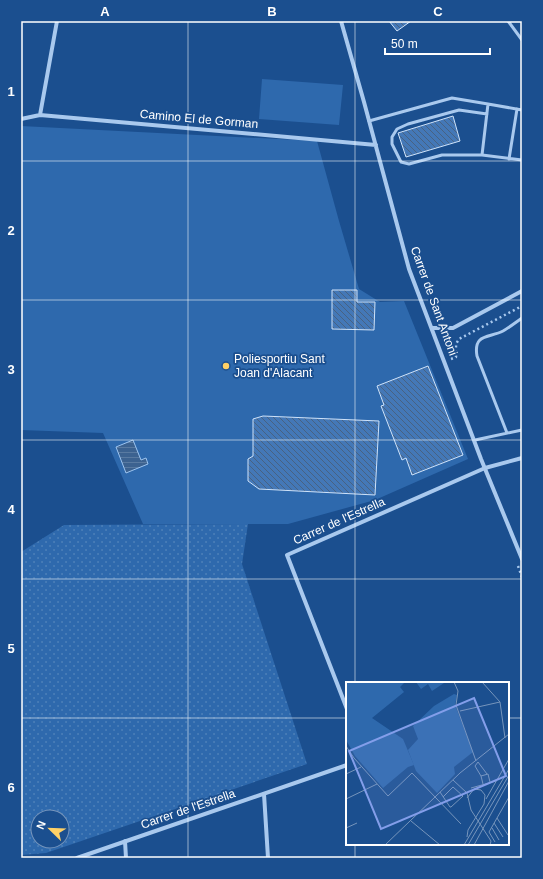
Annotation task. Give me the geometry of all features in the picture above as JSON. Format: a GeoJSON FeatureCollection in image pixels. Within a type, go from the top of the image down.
{"type":"FeatureCollection","features":[{"type":"Feature","properties":{"kind":"street"},"geometry":{"type":"LineString","coordinates":[[40,115],[57,21]]}},
{"type":"Feature","properties":{"kind":"street","name":"Carrer de Sant Antoni"},"geometry":{"type":"LineString","coordinates":[[341,21],[409,269],[474,440],[522,559]]}},
{"type":"Feature","properties":{"kind":"street","name":"Camino El de Gorman"},"geometry":{"type":"LineString","coordinates":[[21,119],[40,115],[376,145]]}},
{"type":"Feature","properties":{"kind":"street"},"geometry":{"type":"LineString","coordinates":[[432,328],[453,328],[522,291]]}},
{"type":"Feature","properties":{"kind":"street"},"geometry":{"type":"LineString","coordinates":[[485,468],[522,458]]}},
{"type":"Feature","properties":{"kind":"street","name":"Carrer de l'Estrella"},"geometry":{"type":"LineString","coordinates":[[346,706],[287,555],[367,518],[485,468]]}},
{"type":"Feature","properties":{"kind":"street","name":"Carrer de l'Estrella"},"geometry":{"type":"LineString","coordinates":[[77,858],[346,765]]}},
{"type":"Feature","properties":{"kind":"street"},"geometry":{"type":"LineString","coordinates":[[264,794],[268,858]]}},
{"type":"Feature","properties":{"kind":"street"},"geometry":{"type":"LineString","coordinates":[[125,841],[126,858]]}},
{"type":"Feature","properties":{"kind":"lane"},"geometry":{"type":"LineString","coordinates":[[508,21],[522,40]]}},
{"type":"Feature","properties":{"kind":"lane"},"geometry":{"type":"LineString","coordinates":[[369,121],[452,98],[522,110]]}},
{"type":"Feature","properties":{"kind":"lane"},"geometry":{"type":"LineString","coordinates":[[482,155],[488,104]]}},
{"type":"Feature","properties":{"kind":"lane"},"geometry":{"type":"LineString","coordinates":[[510,159],[517,109]]}},
{"type":"Feature","properties":{"kind":"lane"},"geometry":{"type":"LineString","coordinates":[[487,114],[459,110],[408,124],[397,129],[392,137],[392,144],[401,162],[409,164],[442,155],[482,155],[522,160]]}},
{"type":"Feature","properties":{"kind":"lane"},"geometry":{"type":"LineString","coordinates":[[507,433],[476,349],[479,342],[485,336],[502,332],[522,318]]}},
{"type":"Feature","properties":{"kind":"lane"},"geometry":{"type":"LineString","coordinates":[[474,440],[522,430]]}},
{"type":"Feature","properties":{"kind":"shaded area"},"geometry":{"type":"Polygon","coordinates":[[[262,79],[343,85],[339,125],[259,119],[262,79]]]}},
{"type":"Feature","properties":{"kind":"shaded area","name":"Poliesportiu Sant Joan d'Alacant"},"geometry":{"type":"Polygon","coordinates":[[[21,126],[317,141],[359,289],[380,302],[404,301],[468,459],[375,500],[288,524],[143,524],[103,433],[21,430],[21,126]]]}},
{"type":"Feature","properties":{"kind":"shaded area"},"geometry":{"type":"Polygon","coordinates":[[[133,440],[141,460],[146,458],[148,464],[126,473],[116,447],[133,440]]]}},
{"type":"Feature","properties":{"kind":"shaded area"},"geometry":{"type":"Polygon","coordinates":[[[248,524],[242,564],[307,764],[70,845],[70,809],[30,809],[30,849],[58,849],[46,853],[21,855],[21,552],[64,525],[248,524]]]}},
{"type":"Feature","properties":{"kind":"building"},"geometry":{"type":"Polygon","coordinates":[[[389,21],[411,21],[397,31],[389,21]]]}},
{"type":"Feature","properties":{"kind":"building"},"geometry":{"type":"Polygon","coordinates":[[[453,116],[460,141],[406,157],[398,133],[453,116]]]}},
{"type":"Feature","properties":{"kind":"building"},"geometry":{"type":"Polygon","coordinates":[[[332,290],[357,290],[357,302],[375,302],[374,330],[332,329],[332,290]]]}},
{"type":"Feature","properties":{"kind":"building"},"geometry":{"type":"Polygon","coordinates":[[[428,366],[463,455],[412,475],[406,458],[402,460],[381,406],[384,405],[377,386],[428,366]]]}},
{"type":"Feature","properties":{"kind":"building"},"geometry":{"type":"Polygon","coordinates":[[[263,416],[379,421],[375,495],[259,489],[248,481],[248,459],[253,456],[253,419],[263,416]]]}},
{"type":"Feature","properties":{"kind":"place","name":"Poliesportiu Sant Joan d'Alacant"},"geometry":{"type":"Point","coordinates":[226,366]}}]}
